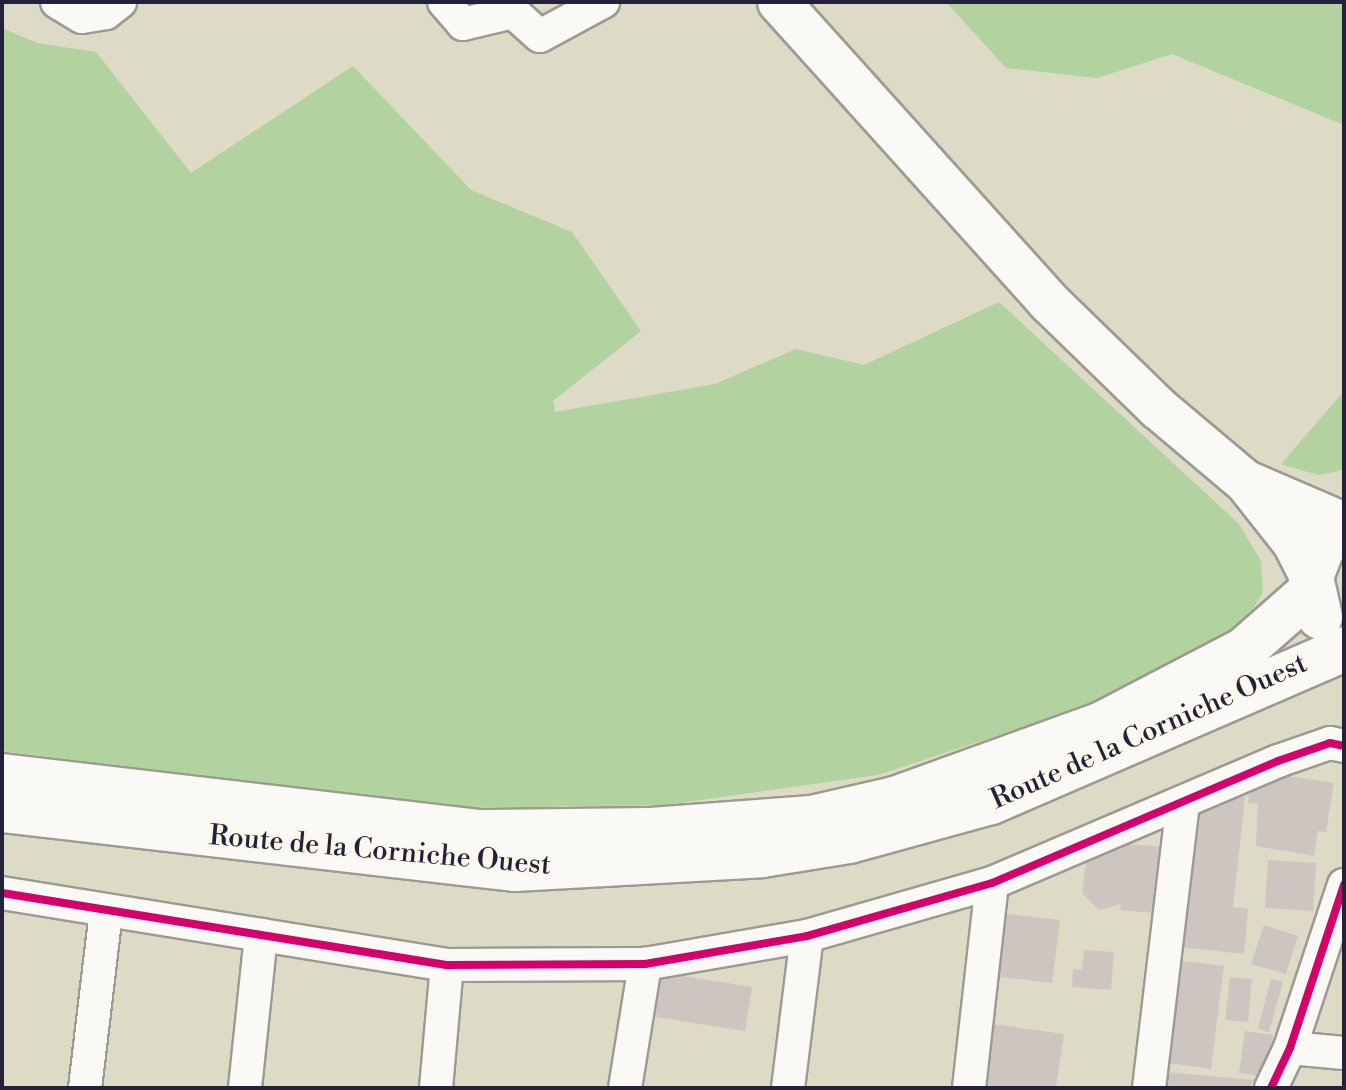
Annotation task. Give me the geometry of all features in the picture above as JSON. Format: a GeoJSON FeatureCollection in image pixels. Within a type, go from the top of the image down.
{"type":"FeatureCollection","features":[{"type":"Feature","properties":{"kind":"highway"},"geometry":{"type":"LineString","coordinates":[[1344,530],[1323,546],[1311,584],[1325,625],[1344,640]]}},
{"type":"Feature","properties":{"kind":"highway","name":"Route de la Corniche Ouest"},"geometry":{"type":"LineString","coordinates":[[2,776],[482,832],[651,830],[812,818],[895,799],[1102,724],[1244,650],[1311,584]]}},
{"type":"Feature","properties":{"kind":"highway","name":"Route de la Corniche Ouest"},"geometry":{"type":"LineString","coordinates":[[2,810],[515,869],[762,855],[849,841],[991,802],[1344,649]]}},
{"type":"Feature","properties":{"kind":"main road"},"geometry":{"type":"LineString","coordinates":[[779,2],[1049,302],[1158,408],[1246,482],[1294,543],[1311,584]]}},
{"type":"Feature","properties":{"kind":"main road"},"geometry":{"type":"LineString","coordinates":[[1246,482],[1344,524]]}},
{"type":"Feature","properties":{"kind":"street"},"geometry":{"type":"LineString","coordinates":[[57,2],[82,17],[106,13],[120,2]]}},
{"type":"Feature","properties":{"kind":"street"},"geometry":{"type":"LineString","coordinates":[[444,2],[463,24],[513,12],[540,36],[603,2]]}},
{"type":"Feature","properties":{"kind":"street"},"geometry":{"type":"LineString","coordinates":[[2,893],[447,965],[645,964],[807,936],[992,883],[1278,761],[1330,743],[1344,746]]}},
{"type":"Feature","properties":{"kind":"street"},"geometry":{"type":"LineString","coordinates":[[1149,1088],[1183,804]]}},
{"type":"Feature","properties":{"kind":"street"},"geometry":{"type":"LineString","coordinates":[[969,1088],[992,883]]}},
{"type":"Feature","properties":{"kind":"street"},"geometry":{"type":"LineString","coordinates":[[1271,1088],[1290,1048],[1344,885]]}},
{"type":"Feature","properties":{"kind":"street"},"geometry":{"type":"LineString","coordinates":[[85,1088],[106,911]]}},
{"type":"Feature","properties":{"kind":"street"},"geometry":{"type":"LineString","coordinates":[[245,1088],[261,935]]}},
{"type":"Feature","properties":{"kind":"street"},"geometry":{"type":"LineString","coordinates":[[788,1088],[807,936]]}},
{"type":"Feature","properties":{"kind":"street"},"geometry":{"type":"LineString","coordinates":[[625,1088],[645,964]]}},
{"type":"Feature","properties":{"kind":"street"},"geometry":{"type":"LineString","coordinates":[[436,1088],[447,965]]}},
{"type":"Feature","properties":{"kind":"street"},"geometry":{"type":"LineString","coordinates":[[1290,1048],[1344,1053]]}},
{"type":"Feature","properties":{"kind":"green space"},"geometry":{"type":"Polygon","coordinates":[[[946,2],[1344,2],[1344,125],[1172,54],[1097,78],[1006,68],[946,2]]]}},
{"type":"Feature","properties":{"kind":"green space"},"geometry":{"type":"Polygon","coordinates":[[[2,28],[37,43],[96,52],[191,173],[353,66],[471,190],[572,232],[641,331],[553,401],[555,412],[715,384],[796,349],[864,365],[999,302],[1239,524],[1261,561],[1263,592],[1242,627],[1105,700],[878,775],[665,805],[464,808],[2,751],[2,28]]]}},
{"type":"Feature","properties":{"kind":"green space"},"geometry":{"type":"Polygon","coordinates":[[[1344,391],[1344,470],[1318,475],[1281,464],[1344,391]]]}},
{"type":"Feature","properties":{"kind":"building"},"geometry":{"type":"Polygon","coordinates":[[[1280,775],[1334,783],[1326,832],[1318,831],[1314,856],[1256,846],[1258,804],[1248,803],[1249,789],[1280,775]]]}},
{"type":"Feature","properties":{"kind":"building"},"geometry":{"type":"Polygon","coordinates":[[[1213,793],[1245,797],[1233,907],[1248,909],[1244,954],[1170,946],[1185,807],[1211,810],[1213,793]]]}},
{"type":"Feature","properties":{"kind":"building"},"geometry":{"type":"Polygon","coordinates":[[[1117,843],[1162,847],[1154,913],[1120,910],[1121,904],[1099,910],[1082,893],[1087,854],[1117,843]]]}},
{"type":"Feature","properties":{"kind":"building"},"geometry":{"type":"Polygon","coordinates":[[[1268,860],[1316,863],[1313,911],[1265,908],[1268,860]]]}},
{"type":"Feature","properties":{"kind":"building"},"geometry":{"type":"Polygon","coordinates":[[[998,913],[1060,920],[1052,983],[991,976],[998,913]]]}},
{"type":"Feature","properties":{"kind":"building"},"geometry":{"type":"Polygon","coordinates":[[[1264,925],[1298,936],[1286,974],[1251,964],[1264,925]]]}},
{"type":"Feature","properties":{"kind":"building"},"geometry":{"type":"Polygon","coordinates":[[[1084,950],[1114,952],[1111,990],[1072,987],[1073,969],[1082,970],[1084,950]]]}},
{"type":"Feature","properties":{"kind":"building"},"geometry":{"type":"Polygon","coordinates":[[[1174,960],[1224,966],[1211,1069],[1161,1062],[1174,960]]]}},
{"type":"Feature","properties":{"kind":"building"},"geometry":{"type":"Polygon","coordinates":[[[657,972],[752,987],[745,1031],[650,1016],[657,972]]]}},
{"type":"Feature","properties":{"kind":"building"},"geometry":{"type":"Polygon","coordinates":[[[1230,977],[1252,979],[1248,1022],[1225,1020],[1230,977]]]}},
{"type":"Feature","properties":{"kind":"building"},"geometry":{"type":"Polygon","coordinates":[[[1271,979],[1283,982],[1269,1032],[1258,1029],[1271,979]]]}},
{"type":"Feature","properties":{"kind":"building"},"geometry":{"type":"Polygon","coordinates":[[[992,1024],[1064,1034],[1056,1088],[983,1088],[992,1024]]]}},
{"type":"Feature","properties":{"kind":"building"},"geometry":{"type":"Polygon","coordinates":[[[1245,1031],[1273,1035],[1267,1077],[1239,1073],[1245,1031]]]}},
{"type":"Feature","properties":{"kind":"building"},"geometry":{"type":"Polygon","coordinates":[[[1154,1071],[1254,1080],[1249,1088],[1152,1088],[1154,1071]]]}},
{"type":"Feature","properties":{"kind":"cycle path"},"geometry":{"type":"LineString","coordinates":[[2,893],[447,965],[645,964],[807,936],[992,883],[1278,761],[1330,743],[1344,746]]}},
{"type":"Feature","properties":{"kind":"cycle path"},"geometry":{"type":"LineString","coordinates":[[1271,1088],[1290,1048],[1344,885]]}}]}
